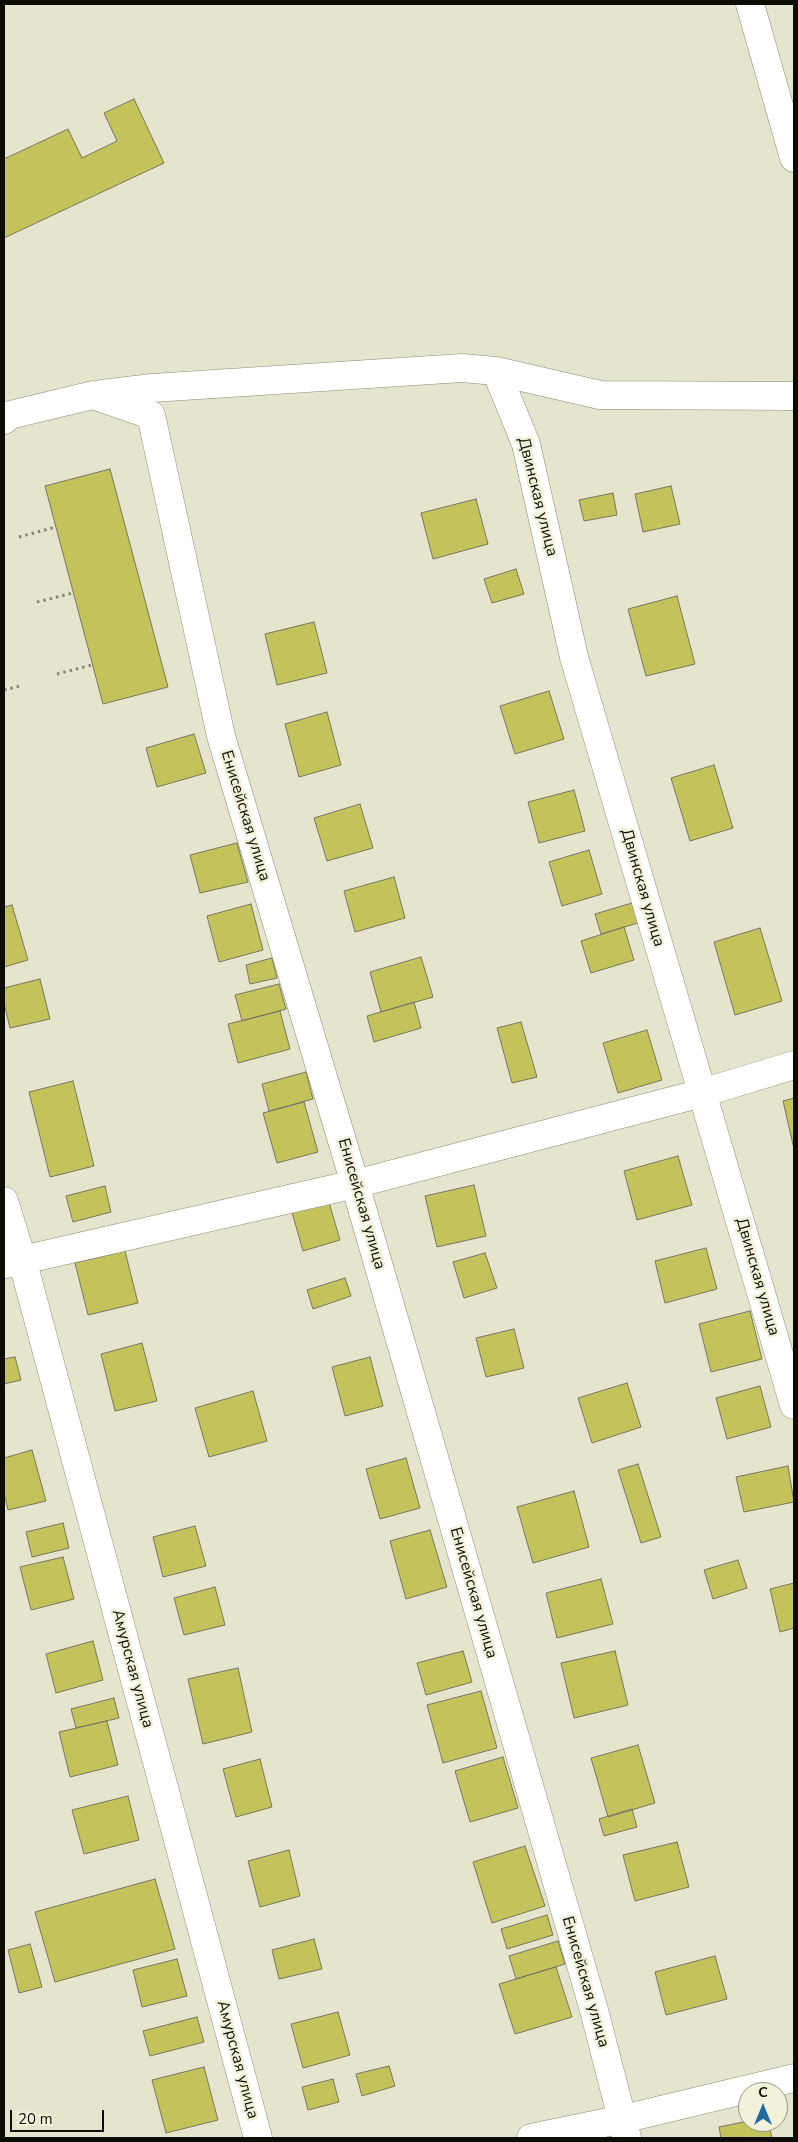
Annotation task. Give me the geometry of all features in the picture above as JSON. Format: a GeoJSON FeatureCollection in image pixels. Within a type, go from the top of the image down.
{"type":"FeatureCollection","features":[{"type":"Feature","properties":{"kind":"street"},"geometry":{"type":"LineString","coordinates":[[750,4],[794,158]]}},
{"type":"Feature","properties":{"kind":"street"},"geometry":{"type":"LineString","coordinates":[[4,420],[10,415],[93,395],[152,388],[462,368],[496,371],[600,395],[794,396]]}},
{"type":"Feature","properties":{"kind":"street","name":"Двинская улица"},"geometry":{"type":"LineString","coordinates":[[496,371],[526,444],[574,657],[794,1404]]}},
{"type":"Feature","properties":{"kind":"street","name":"Енисейская улица"},"geometry":{"type":"LineString","coordinates":[[93,395],[151,415],[221,736],[355,1184],[591,2000],[625,2129]]}},
{"type":"Feature","properties":{"kind":"street"},"geometry":{"type":"LineString","coordinates":[[13,1262],[355,1184],[702,1093],[794,1064]]}},
{"type":"Feature","properties":{"kind":"street","name":"Амурская улица"},"geometry":{"type":"LineString","coordinates":[[4,1201],[13,1262],[258,2138]]}},
{"type":"Feature","properties":{"kind":"street"},"geometry":{"type":"LineString","coordinates":[[530,2138],[625,2129],[794,2078]]}},
{"type":"Feature","properties":{"kind":"path"},"geometry":{"type":"LineString","coordinates":[[19,537],[56,527]]}},
{"type":"Feature","properties":{"kind":"path"},"geometry":{"type":"LineString","coordinates":[[37,602],[73,592]]}},
{"type":"Feature","properties":{"kind":"path"},"geometry":{"type":"LineString","coordinates":[[57,674],[92,665]]}},
{"type":"Feature","properties":{"kind":"path"},"geometry":{"type":"LineString","coordinates":[[4,690],[20,686]]}},
{"type":"Feature","properties":{"kind":"building"},"geometry":{"type":"Polygon","coordinates":[[[134,99],[164,163],[4,238],[4,159],[68,129],[82,158],[117,141],[104,113],[134,99]]]}},
{"type":"Feature","properties":{"kind":"building"},"geometry":{"type":"Polygon","coordinates":[[[110,469],[168,687],[103,704],[45,486],[110,469]]]}},
{"type":"Feature","properties":{"kind":"building"},"geometry":{"type":"Polygon","coordinates":[[[671,486],[680,524],[643,532],[635,494],[671,486]]]}},
{"type":"Feature","properties":{"kind":"building"},"geometry":{"type":"Polygon","coordinates":[[[613,493],[617,515],[584,521],[579,500],[613,493]]]}},
{"type":"Feature","properties":{"kind":"building"},"geometry":{"type":"Polygon","coordinates":[[[476,499],[488,544],[433,559],[421,513],[476,499]]]}},
{"type":"Feature","properties":{"kind":"building"},"geometry":{"type":"Polygon","coordinates":[[[516,569],[524,594],[492,603],[484,579],[516,569]]]}},
{"type":"Feature","properties":{"kind":"building"},"geometry":{"type":"Polygon","coordinates":[[[677,596],[695,664],[646,676],[628,609],[677,596]]]}},
{"type":"Feature","properties":{"kind":"building"},"geometry":{"type":"Polygon","coordinates":[[[314,622],[327,673],[277,685],[265,634],[314,622]]]}},
{"type":"Feature","properties":{"kind":"building"},"geometry":{"type":"Polygon","coordinates":[[[549,691],[564,739],[515,754],[500,706],[549,691]]]}},
{"type":"Feature","properties":{"kind":"building"},"geometry":{"type":"Polygon","coordinates":[[[327,712],[341,765],[299,777],[285,724],[327,712]]]}},
{"type":"Feature","properties":{"kind":"building"},"geometry":{"type":"Polygon","coordinates":[[[194,734],[206,773],[157,787],[146,748],[194,734]]]}},
{"type":"Feature","properties":{"kind":"building"},"geometry":{"type":"Polygon","coordinates":[[[714,765],[733,828],[690,841],[671,778],[714,765]]]}},
{"type":"Feature","properties":{"kind":"building"},"geometry":{"type":"Polygon","coordinates":[[[574,790],[585,831],[539,843],[528,802],[574,790]]]}},
{"type":"Feature","properties":{"kind":"building"},"geometry":{"type":"Polygon","coordinates":[[[360,804],[373,848],[327,861],[314,818],[360,804]]]}},
{"type":"Feature","properties":{"kind":"building"},"geometry":{"type":"Polygon","coordinates":[[[237,843],[248,882],[200,893],[190,855],[237,843]]]}},
{"type":"Feature","properties":{"kind":"building"},"geometry":{"type":"Polygon","coordinates":[[[589,850],[602,894],[562,906],[549,862],[589,850]]]}},
{"type":"Feature","properties":{"kind":"building"},"geometry":{"type":"Polygon","coordinates":[[[394,877],[405,918],[355,932],[344,891],[394,877]]]}},
{"type":"Feature","properties":{"kind":"building"},"geometry":{"type":"Polygon","coordinates":[[[632,903],[638,923],[601,934],[595,914],[632,903]]]}},
{"type":"Feature","properties":{"kind":"building"},"geometry":{"type":"Polygon","coordinates":[[[251,904],[263,950],[219,962],[207,916],[251,904]]]}},
{"type":"Feature","properties":{"kind":"building"},"geometry":{"type":"Polygon","coordinates":[[[12,905],[28,960],[4,967],[4,907],[12,905]]]}},
{"type":"Feature","properties":{"kind":"building"},"geometry":{"type":"Polygon","coordinates":[[[624,927],[634,960],[591,973],[581,941],[624,927]]]}},
{"type":"Feature","properties":{"kind":"building"},"geometry":{"type":"Polygon","coordinates":[[[760,928],[782,1001],[735,1015],[714,942],[760,928]]]}},
{"type":"Feature","properties":{"kind":"building"},"geometry":{"type":"Polygon","coordinates":[[[421,957],[433,997],[381,1012],[370,972],[421,957]]]}},
{"type":"Feature","properties":{"kind":"building"},"geometry":{"type":"Polygon","coordinates":[[[272,958],[277,978],[250,984],[246,965],[272,958]]]}},
{"type":"Feature","properties":{"kind":"building"},"geometry":{"type":"Polygon","coordinates":[[[40,979],[50,1019],[10,1028],[4,1003],[4,988],[40,979]]]}},
{"type":"Feature","properties":{"kind":"building"},"geometry":{"type":"Polygon","coordinates":[[[279,984],[286,1009],[242,1021],[235,995],[279,984]]]}},
{"type":"Feature","properties":{"kind":"building"},"geometry":{"type":"Polygon","coordinates":[[[414,1002],[421,1028],[374,1042],[367,1016],[414,1002]]]}},
{"type":"Feature","properties":{"kind":"building"},"geometry":{"type":"Polygon","coordinates":[[[280,1011],[290,1049],[238,1063],[228,1024],[280,1011]]]}},
{"type":"Feature","properties":{"kind":"building"},"geometry":{"type":"Polygon","coordinates":[[[521,1022],[537,1077],[512,1083],[497,1028],[521,1022]]]}},
{"type":"Feature","properties":{"kind":"building"},"geometry":{"type":"Polygon","coordinates":[[[647,1030],[662,1080],[618,1093],[603,1043],[647,1030]]]}},
{"type":"Feature","properties":{"kind":"building"},"geometry":{"type":"Polygon","coordinates":[[[306,1072],[313,1099],[269,1111],[262,1084],[306,1072]]]}},
{"type":"Feature","properties":{"kind":"building"},"geometry":{"type":"Polygon","coordinates":[[[73,1081],[94,1166],[50,1177],[29,1092],[73,1081]]]}},
{"type":"Feature","properties":{"kind":"building"},"geometry":{"type":"Polygon","coordinates":[[[794,1098],[794,1149],[783,1101],[794,1098]]]}},
{"type":"Feature","properties":{"kind":"building"},"geometry":{"type":"Polygon","coordinates":[[[304,1102],[318,1152],[277,1163],[263,1113],[304,1102]]]}},
{"type":"Feature","properties":{"kind":"building"},"geometry":{"type":"Polygon","coordinates":[[[678,1156],[692,1205],[637,1220],[624,1171],[678,1156]]]}},
{"type":"Feature","properties":{"kind":"building"},"geometry":{"type":"Polygon","coordinates":[[[474,1185],[486,1236],[437,1247],[425,1196],[474,1185]]]}},
{"type":"Feature","properties":{"kind":"building"},"geometry":{"type":"Polygon","coordinates":[[[105,1186],[111,1212],[73,1222],[66,1196],[105,1186]]]}},
{"type":"Feature","properties":{"kind":"building"},"geometry":{"type":"Polygon","coordinates":[[[328,1199],[340,1240],[303,1251],[291,1209],[328,1199]]]}},
{"type":"Feature","properties":{"kind":"building"},"geometry":{"type":"Polygon","coordinates":[[[706,1248],[717,1289],[665,1303],[655,1261],[706,1248]]]}},
{"type":"Feature","properties":{"kind":"building"},"geometry":{"type":"Polygon","coordinates":[[[125,1251],[138,1303],[88,1315],[75,1263],[125,1251]]]}},
{"type":"Feature","properties":{"kind":"building"},"geometry":{"type":"Polygon","coordinates":[[[485,1253],[497,1288],[464,1298],[453,1262],[485,1253]]]}},
{"type":"Feature","properties":{"kind":"building"},"geometry":{"type":"Polygon","coordinates":[[[345,1278],[351,1296],[313,1309],[307,1290],[345,1278]]]}},
{"type":"Feature","properties":{"kind":"building"},"geometry":{"type":"Polygon","coordinates":[[[750,1311],[762,1359],[711,1372],[699,1324],[750,1311]]]}},
{"type":"Feature","properties":{"kind":"building"},"geometry":{"type":"Polygon","coordinates":[[[514,1329],[524,1368],[486,1377],[476,1338],[514,1329]]]}},
{"type":"Feature","properties":{"kind":"building"},"geometry":{"type":"Polygon","coordinates":[[[142,1343],[157,1401],[115,1411],[101,1354],[142,1343]]]}},
{"type":"Feature","properties":{"kind":"building"},"geometry":{"type":"Polygon","coordinates":[[[15,1357],[21,1380],[4,1384],[4,1359],[15,1357]]]}},
{"type":"Feature","properties":{"kind":"building"},"geometry":{"type":"Polygon","coordinates":[[[370,1357],[383,1406],[345,1416],[332,1367],[370,1357]]]}},
{"type":"Feature","properties":{"kind":"building"},"geometry":{"type":"Polygon","coordinates":[[[627,1383],[641,1427],[592,1443],[578,1398],[627,1383]]]}},
{"type":"Feature","properties":{"kind":"building"},"geometry":{"type":"Polygon","coordinates":[[[760,1386],[771,1427],[727,1439],[716,1398],[760,1386]]]}},
{"type":"Feature","properties":{"kind":"building"},"geometry":{"type":"Polygon","coordinates":[[[253,1391],[267,1441],[209,1457],[195,1408],[253,1391]]]}},
{"type":"Feature","properties":{"kind":"building"},"geometry":{"type":"Polygon","coordinates":[[[32,1450],[46,1501],[8,1510],[4,1494],[4,1458],[32,1450]]]}},
{"type":"Feature","properties":{"kind":"building"},"geometry":{"type":"Polygon","coordinates":[[[406,1458],[420,1508],[380,1519],[366,1469],[406,1458]]]}},
{"type":"Feature","properties":{"kind":"building"},"geometry":{"type":"Polygon","coordinates":[[[638,1464],[661,1537],[641,1543],[618,1470],[638,1464]]]}},
{"type":"Feature","properties":{"kind":"building"},"geometry":{"type":"Polygon","coordinates":[[[788,1466],[794,1502],[744,1512],[736,1477],[788,1466]]]}},
{"type":"Feature","properties":{"kind":"building"},"geometry":{"type":"Polygon","coordinates":[[[574,1491],[589,1547],[533,1563],[517,1507],[574,1491]]]}},
{"type":"Feature","properties":{"kind":"building"},"geometry":{"type":"Polygon","coordinates":[[[63,1523],[69,1548],[32,1557],[26,1532],[63,1523]]]}},
{"type":"Feature","properties":{"kind":"building"},"geometry":{"type":"Polygon","coordinates":[[[195,1526],[206,1566],[163,1577],[153,1537],[195,1526]]]}},
{"type":"Feature","properties":{"kind":"building"},"geometry":{"type":"Polygon","coordinates":[[[430,1530],[447,1587],[406,1599],[390,1541],[430,1530]]]}},
{"type":"Feature","properties":{"kind":"building"},"geometry":{"type":"Polygon","coordinates":[[[63,1557],[74,1599],[31,1610],[20,1567],[63,1557]]]}},
{"type":"Feature","properties":{"kind":"building"},"geometry":{"type":"Polygon","coordinates":[[[738,1560],[747,1588],[713,1599],[704,1570],[738,1560]]]}},
{"type":"Feature","properties":{"kind":"building"},"geometry":{"type":"Polygon","coordinates":[[[601,1579],[613,1624],[557,1638],[546,1593],[601,1579]]]}},
{"type":"Feature","properties":{"kind":"building"},"geometry":{"type":"Polygon","coordinates":[[[794,1583],[794,1628],[780,1632],[770,1589],[794,1583]]]}},
{"type":"Feature","properties":{"kind":"building"},"geometry":{"type":"Polygon","coordinates":[[[215,1587],[225,1625],[184,1635],[174,1598],[215,1587]]]}},
{"type":"Feature","properties":{"kind":"building"},"geometry":{"type":"Polygon","coordinates":[[[93,1641],[103,1680],[56,1693],[46,1654],[93,1641]]]}},
{"type":"Feature","properties":{"kind":"building"},"geometry":{"type":"Polygon","coordinates":[[[463,1651],[472,1682],[426,1695],[417,1663],[463,1651]]]}},
{"type":"Feature","properties":{"kind":"building"},"geometry":{"type":"Polygon","coordinates":[[[615,1651],[628,1705],[574,1718],[561,1663],[615,1651]]]}},
{"type":"Feature","properties":{"kind":"building"},"geometry":{"type":"Polygon","coordinates":[[[238,1668],[252,1732],[203,1744],[188,1679],[238,1668]]]}},
{"type":"Feature","properties":{"kind":"building"},"geometry":{"type":"Polygon","coordinates":[[[481,1691],[497,1748],[443,1763],[427,1705],[481,1691]]]}},
{"type":"Feature","properties":{"kind":"building"},"geometry":{"type":"Polygon","coordinates":[[[114,1698],[119,1718],[76,1728],[71,1709],[114,1698]]]}},
{"type":"Feature","properties":{"kind":"building"},"geometry":{"type":"Polygon","coordinates":[[[107,1721],[118,1765],[70,1777],[59,1732],[107,1721]]]}},
{"type":"Feature","properties":{"kind":"building"},"geometry":{"type":"Polygon","coordinates":[[[638,1745],[655,1803],[608,1817],[591,1758],[638,1745]]]}},
{"type":"Feature","properties":{"kind":"building"},"geometry":{"type":"Polygon","coordinates":[[[503,1757],[518,1808],[470,1822],[455,1771],[503,1757]]]}},
{"type":"Feature","properties":{"kind":"building"},"geometry":{"type":"Polygon","coordinates":[[[260,1759],[272,1807],[236,1817],[223,1769],[260,1759]]]}},
{"type":"Feature","properties":{"kind":"building"},"geometry":{"type":"Polygon","coordinates":[[[128,1796],[139,1840],[84,1854],[72,1810],[128,1796]]]}},
{"type":"Feature","properties":{"kind":"building"},"geometry":{"type":"Polygon","coordinates":[[[632,1809],[637,1827],[604,1836],[599,1819],[632,1809]]]}},
{"type":"Feature","properties":{"kind":"building"},"geometry":{"type":"Polygon","coordinates":[[[677,1842],[689,1887],[635,1901],[623,1855],[677,1842]]]}},
{"type":"Feature","properties":{"kind":"building"},"geometry":{"type":"Polygon","coordinates":[[[525,1846],[545,1906],[492,1923],[473,1862],[525,1846]]]}},
{"type":"Feature","properties":{"kind":"building"},"geometry":{"type":"Polygon","coordinates":[[[289,1850],[300,1896],[260,1907],[248,1861],[289,1850]]]}},
{"type":"Feature","properties":{"kind":"building"},"geometry":{"type":"Polygon","coordinates":[[[155,1879],[175,1949],[55,1982],[35,1912],[155,1879]]]}},
{"type":"Feature","properties":{"kind":"building"},"geometry":{"type":"Polygon","coordinates":[[[547,1915],[553,1935],[507,1949],[501,1929],[547,1915]]]}},
{"type":"Feature","properties":{"kind":"building"},"geometry":{"type":"Polygon","coordinates":[[[314,1939],[322,1969],[279,1979],[272,1950],[314,1939]]]}},
{"type":"Feature","properties":{"kind":"building"},"geometry":{"type":"Polygon","coordinates":[[[558,1941],[565,1964],[516,1979],[509,1956],[558,1941]]]}},
{"type":"Feature","properties":{"kind":"building"},"geometry":{"type":"Polygon","coordinates":[[[30,1944],[42,1987],[19,1993],[8,1950],[30,1944]]]}},
{"type":"Feature","properties":{"kind":"building"},"geometry":{"type":"Polygon","coordinates":[[[715,1956],[727,1999],[666,2015],[655,1972],[715,1956]]]}},
{"type":"Feature","properties":{"kind":"building"},"geometry":{"type":"Polygon","coordinates":[[[177,1959],[187,1996],[142,2007],[133,1970],[177,1959]]]}},
{"type":"Feature","properties":{"kind":"building"},"geometry":{"type":"Polygon","coordinates":[[[556,1967],[572,2017],[515,2034],[499,1984],[556,1967]]]}},
{"type":"Feature","properties":{"kind":"building"},"geometry":{"type":"Polygon","coordinates":[[[338,2012],[350,2055],[303,2068],[291,2024],[338,2012]]]}},
{"type":"Feature","properties":{"kind":"building"},"geometry":{"type":"Polygon","coordinates":[[[197,2017],[204,2042],[150,2056],[143,2031],[197,2017]]]}},
{"type":"Feature","properties":{"kind":"building"},"geometry":{"type":"Polygon","coordinates":[[[389,2066],[395,2086],[362,2096],[356,2074],[389,2066]]]}},
{"type":"Feature","properties":{"kind":"building"},"geometry":{"type":"Polygon","coordinates":[[[204,2067],[218,2120],[166,2133],[152,2080],[204,2067]]]}},
{"type":"Feature","properties":{"kind":"building"},"geometry":{"type":"Polygon","coordinates":[[[333,2079],[339,2102],[308,2110],[302,2087],[333,2079]]]}},
{"type":"Feature","properties":{"kind":"building"},"geometry":{"type":"Polygon","coordinates":[[[738,2123],[738,2132],[770,2132],[772,2138],[721,2138],[719,2127],[738,2123]]]}}]}
